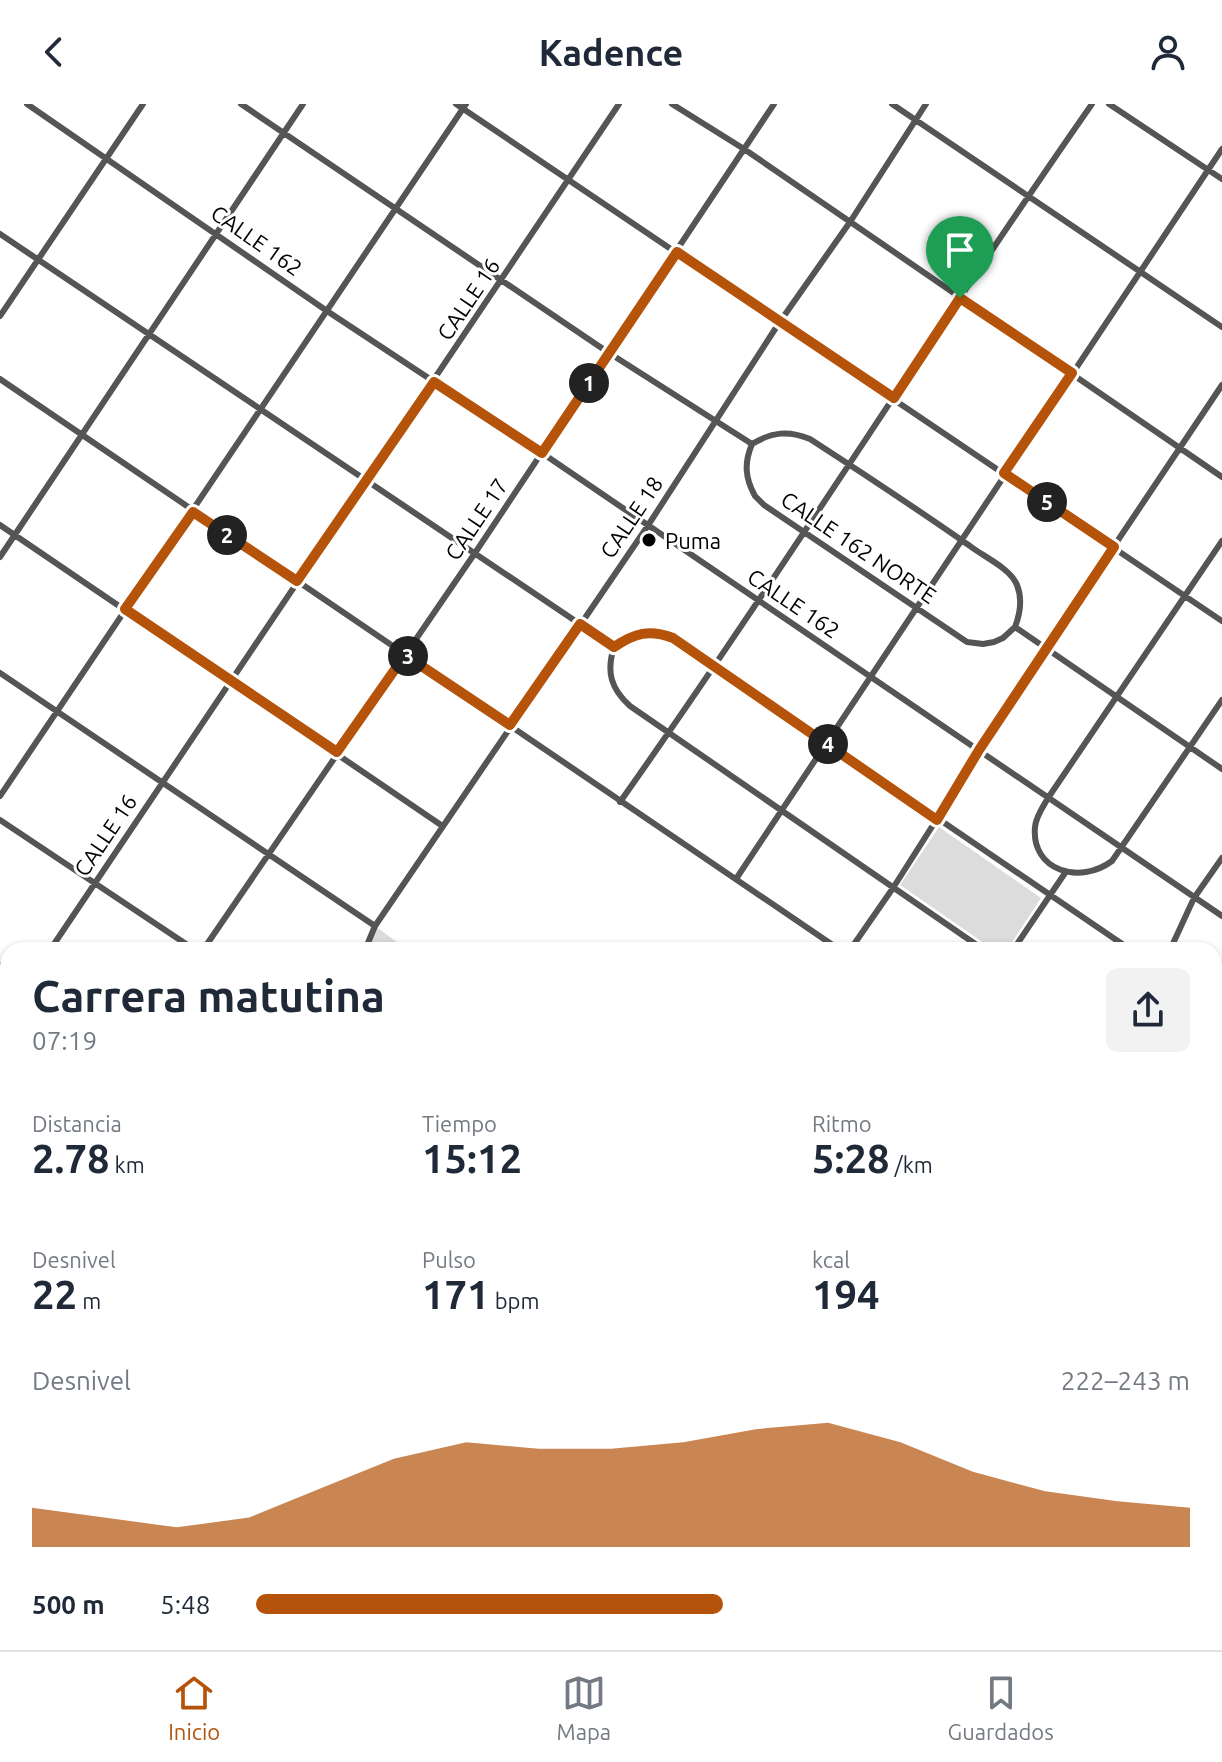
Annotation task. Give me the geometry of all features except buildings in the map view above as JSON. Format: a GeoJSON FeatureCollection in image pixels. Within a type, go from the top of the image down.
{"type":"FeatureCollection","features":[{"type":"Feature","properties":{"kind":"street","name":"CALLE 162"},"geometry":{"type":"LineString","coordinates":[[27,104],[327,311],[542,453],[1222,916]]}},
{"type":"Feature","properties":{"kind":"street"},"geometry":{"type":"LineString","coordinates":[[0,316],[143,104]]}},
{"type":"Feature","properties":{"kind":"street"},"geometry":{"type":"LineString","coordinates":[[241,104],[609,353],[752,444],[773,433],[796,433],[850,465],[1010,575],[1017,585],[1021,602],[1015,627],[1222,769]]}},
{"type":"Feature","properties":{"kind":"street"},"geometry":{"type":"LineString","coordinates":[[0,557],[303,104]]}},
{"type":"Feature","properties":{"kind":"street"},"geometry":{"type":"LineString","coordinates":[[456,104],[465,106],[568,180],[1222,621]]}},
{"type":"Feature","properties":{"kind":"street","name":"CALLE 16"},"geometry":{"type":"LineString","coordinates":[[55,942],[619,104]]}},
{"type":"Feature","properties":{"kind":"street"},"geometry":{"type":"LineString","coordinates":[[672,104],[744,149],[1222,477]]}},
{"type":"Feature","properties":{"kind":"street","name":"CALLE 17"},"geometry":{"type":"LineString","coordinates":[[208,942],[475,553],[774,104]]}},
{"type":"Feature","properties":{"kind":"street"},"geometry":{"type":"LineString","coordinates":[[892,104],[1222,327]]}},
{"type":"Feature","properties":{"kind":"street","name":"CALLE 18"},"geometry":{"type":"LineString","coordinates":[[368,942],[375,926],[441,825],[647,527],[926,104]]}},
{"type":"Feature","properties":{"kind":"street"},"geometry":{"type":"LineString","coordinates":[[620,802],[806,533],[1028,195],[1092,104]]}},
{"type":"Feature","properties":{"kind":"street"},"geometry":{"type":"LineString","coordinates":[[1109,104],[1222,179]]}},
{"type":"Feature","properties":{"kind":"street"},"geometry":{"type":"LineString","coordinates":[[0,796],[465,106]]}},
{"type":"Feature","properties":{"kind":"street"},"geometry":{"type":"LineString","coordinates":[[736,879],[1222,149]]}},
{"type":"Feature","properties":{"kind":"street"},"geometry":{"type":"LineString","coordinates":[[0,234],[614,647]]}},
{"type":"Feature","properties":{"kind":"street"},"geometry":{"type":"LineString","coordinates":[[0,379],[828,942]]}},
{"type":"Feature","properties":{"kind":"street"},"geometry":{"type":"LineString","coordinates":[[856,942],[1045,649],[1222,385]]}},
{"type":"Feature","properties":{"kind":"street","name":"CALLE 162 NORTE"},"geometry":{"type":"LineString","coordinates":[[752,444],[746,471],[748,484],[755,496],[915,609],[967,642],[994,642],[1015,627]]}},
{"type":"Feature","properties":{"kind":"street"},"geometry":{"type":"LineString","coordinates":[[0,525],[441,825]]}},
{"type":"Feature","properties":{"kind":"street"},"geometry":{"type":"LineString","coordinates":[[1222,541],[1048,798],[1035,828],[1036,843],[1041,853],[1065,873],[1089,874],[1101,869],[1122,848],[1222,700]]}},
{"type":"Feature","properties":{"kind":"street"},"geometry":{"type":"LineString","coordinates":[[972,942],[618,696],[612,686],[610,668],[614,647],[646,632],[673,638],[1119,942]]}},
{"type":"Feature","properties":{"kind":"street"},"geometry":{"type":"LineString","coordinates":[[0,673],[375,926]]}},
{"type":"Feature","properties":{"kind":"street"},"geometry":{"type":"LineString","coordinates":[[0,820],[183,942]]}},
{"type":"Feature","properties":{"kind":"street"},"geometry":{"type":"LineString","coordinates":[[1174,942],[1194,898],[1222,858]]}},
{"type":"Feature","properties":{"kind":"street"},"geometry":{"type":"LineString","coordinates":[[1019,942],[1065,873]]}},
{"type":"Feature","properties":{"kind":"shaded area"},"geometry":{"type":"Polygon","coordinates":[[[939,827],[1041,898],[1012,942],[982,942],[900,885],[939,827]]]}},
{"type":"Feature","properties":{"kind":"shaded area"},"geometry":{"type":"Polygon","coordinates":[[[375,926],[397,942],[370,942],[375,926]]]}},
{"type":"Feature","properties":{"kind":"place","name":"Puma"},"geometry":{"type":"Point","coordinates":[649,540]}},
{"type":"Feature","properties":{"kind":"route"},"geometry":{"type":"LineString","coordinates":[[677,252],[894,398],[960,298],[1072,373],[1004,473],[1114,547],[979,750],[937,820],[673,638],[660,633],[634,635],[614,647],[580,624],[510,725],[405,655],[337,752],[125,609],[193,512],[297,581],[434,382],[542,453],[677,252]]}}]}
